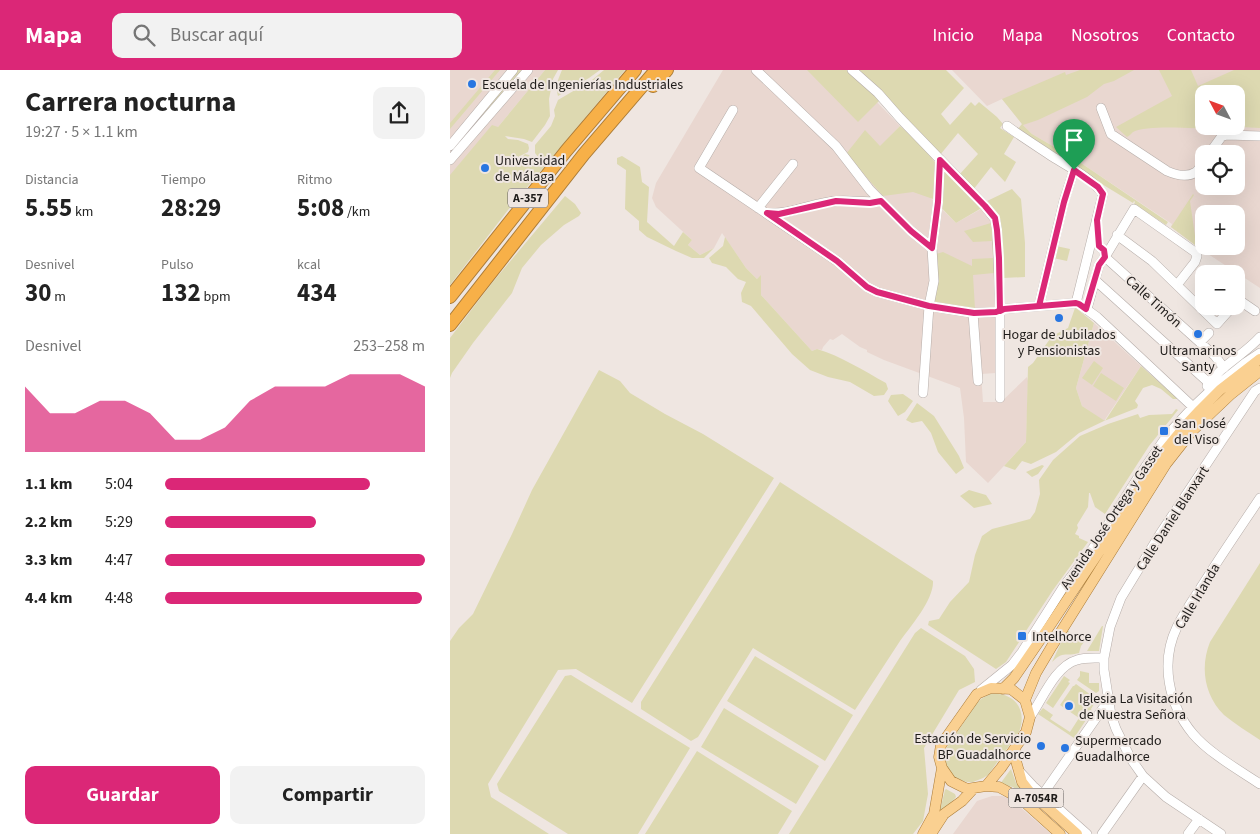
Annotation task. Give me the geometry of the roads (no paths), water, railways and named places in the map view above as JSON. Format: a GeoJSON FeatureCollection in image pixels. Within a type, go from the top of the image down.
{"type":"FeatureCollection","features":[{"type":"Feature","properties":{"kind":"highway","name":"A-357"},"geometry":{"type":"LineString","coordinates":[[450,297],[566,151],[634,70]]}},
{"type":"Feature","properties":{"kind":"highway","name":"A-357"},"geometry":{"type":"LineString","coordinates":[[450,325],[584,154],[656,70]]}},
{"type":"Feature","properties":{"kind":"highway"},"geometry":{"type":"LineString","coordinates":[[537,214],[667,70]]}},
{"type":"Feature","properties":{"kind":"main road","name":"Avenida José Ortega y Gasset"},"geometry":{"type":"LineString","coordinates":[[1003,689],[1014,678],[1051,624],[1158,459],[1186,424],[1220,390],[1260,359]]}},
{"type":"Feature","properties":{"kind":"main road","name":"Avenida José Ortega y Gasset"},"geometry":{"type":"LineString","coordinates":[[1025,700],[1036,673],[1052,646],[1166,464],[1192,431],[1230,395],[1260,371]]}},
{"type":"Feature","properties":{"kind":"main road"},"geometry":{"type":"LineString","coordinates":[[991,688],[1003,689],[1011,690],[1025,700],[1030,718],[1026,732],[1002,768],[986,786],[967,788],[951,781],[942,768],[939,757],[942,745],[977,694],[991,688]]}},
{"type":"Feature","properties":{"kind":"main road","name":"A-7054R"},"geometry":{"type":"LineString","coordinates":[[1015,749],[1016,761],[1022,782],[1029,791],[1077,834]]}},
{"type":"Feature","properties":{"kind":"main road"},"geometry":{"type":"LineString","coordinates":[[923,834],[934,814],[942,768]]}},
{"type":"Feature","properties":{"kind":"main road","name":"A-7054R"},"geometry":{"type":"LineString","coordinates":[[986,786],[999,787],[1021,799],[1060,834]]}},
{"type":"Feature","properties":{"kind":"main road"},"geometry":{"type":"LineString","coordinates":[[931,834],[944,814],[962,801],[974,788]]}},
{"type":"Feature","properties":{"kind":"street"},"geometry":{"type":"LineString","coordinates":[[450,146],[513,70]]}},
{"type":"Feature","properties":{"kind":"street"},"geometry":{"type":"LineString","coordinates":[[450,160],[528,70]]}},
{"type":"Feature","properties":{"kind":"street"},"geometry":{"type":"LineString","coordinates":[[756,70],[836,146],[870,190],[911,231],[932,248]]}},
{"type":"Feature","properties":{"kind":"street"},"geometry":{"type":"LineString","coordinates":[[852,70],[878,93],[995,218],[999,258],[1000,398]]}},
{"type":"Feature","properties":{"kind":"street"},"geometry":{"type":"LineString","coordinates":[[1101,108],[1111,134],[1175,175],[1188,175],[1195,172]]}},
{"type":"Feature","properties":{"kind":"street"},"geometry":{"type":"LineString","coordinates":[[734,110],[699,168],[837,261],[867,287],[877,292],[929,306],[974,313],[1079,304],[1097,317],[1193,407],[1209,383],[1260,337]]}},
{"type":"Feature","properties":{"kind":"street"},"geometry":{"type":"LineString","coordinates":[[1008,126],[1098,187],[1103,194],[1076,303]]}},
{"type":"Feature","properties":{"kind":"street"},"geometry":{"type":"LineString","coordinates":[[1215,145],[1222,136],[1260,136]]}},
{"type":"Feature","properties":{"kind":"street"},"geometry":{"type":"LineString","coordinates":[[923,393],[929,306],[934,281],[932,248],[938,202],[940,160]]}},
{"type":"Feature","properties":{"kind":"street"},"geometry":{"type":"LineString","coordinates":[[758,208],[793,164]]}},
{"type":"Feature","properties":{"kind":"street"},"geometry":{"type":"LineString","coordinates":[[1039,306],[1064,202],[1074,170]]}},
{"type":"Feature","properties":{"kind":"street"},"geometry":{"type":"LineString","coordinates":[[767,213],[779,214],[836,201],[870,203],[881,201]]}},
{"type":"Feature","properties":{"kind":"street"},"geometry":{"type":"LineString","coordinates":[[1086,309],[1099,265],[1134,209],[1195,252],[1197,256],[1195,262],[1177,285]]}},
{"type":"Feature","properties":{"kind":"street"},"geometry":{"type":"LineString","coordinates":[[1089,251],[1093,246],[1099,246],[1097,220]]}},
{"type":"Feature","properties":{"kind":"street"},"geometry":{"type":"LineString","coordinates":[[1117,235],[1152,261],[1195,303]]}},
{"type":"Feature","properties":{"kind":"street","name":"Calle Timón"},"geometry":{"type":"LineString","coordinates":[[1099,246],[1104,250],[1105,257],[1200,342],[1215,356],[1224,368]]}},
{"type":"Feature","properties":{"kind":"street"},"geometry":{"type":"LineString","coordinates":[[1095,280],[1209,383]]}},
{"type":"Feature","properties":{"kind":"street"},"geometry":{"type":"LineString","coordinates":[[1245,307],[1255,312]]}},
{"type":"Feature","properties":{"kind":"street"},"geometry":{"type":"LineString","coordinates":[[974,313],[978,381]]}},
{"type":"Feature","properties":{"kind":"street"},"geometry":{"type":"LineString","coordinates":[[1208,315],[1217,324],[1225,315]]}},
{"type":"Feature","properties":{"kind":"street"},"geometry":{"type":"LineString","coordinates":[[1200,342],[1209,333]]}},
{"type":"Feature","properties":{"kind":"street","name":"Avenida José Ortega y Gasset"},"geometry":{"type":"LineString","coordinates":[[977,694],[1012,666],[1168,434],[1193,407],[1260,352]]}},
{"type":"Feature","properties":{"kind":"street","name":"Calle Daniel Blanxart"},"geometry":{"type":"LineString","coordinates":[[1221,834],[1166,797],[1143,776],[1131,759],[1111,715],[1104,658],[1110,627],[1120,598],[1255,391],[1260,388]]}},
{"type":"Feature","properties":{"kind":"street","name":"Calle Irlanda"},"geometry":{"type":"LineString","coordinates":[[1260,498],[1183,616],[1172,639],[1168,663],[1169,686],[1178,713],[1185,724],[1202,744],[1260,784]]}},
{"type":"Feature","properties":{"kind":"street"},"geometry":{"type":"LineString","coordinates":[[1030,718],[1054,677],[1064,667],[1072,661],[1083,658],[1104,658]]}},
{"type":"Feature","properties":{"kind":"street"},"geometry":{"type":"LineString","coordinates":[[1043,794],[1108,701]]}},
{"type":"Feature","properties":{"kind":"street"},"geometry":{"type":"LineString","coordinates":[[1092,724],[1109,723],[1116,729]]}},
{"type":"Feature","properties":{"kind":"street"},"geometry":{"type":"LineString","coordinates":[[1019,770],[1033,786],[1088,834]]}},
{"type":"Feature","properties":{"kind":"street"},"geometry":{"type":"LineString","coordinates":[[1102,834],[1143,776]]}},
{"type":"Feature","properties":{"kind":"street"},"geometry":{"type":"LineString","coordinates":[[1188,834],[1199,819]]}},
{"type":"Feature","properties":{"kind":"place","name":"Escuela de Ingenierías Industriales"},"geometry":{"type":"Point","coordinates":[472,84]}},
{"type":"Feature","properties":{"kind":"place","name":"Universidad de Málaga"},"geometry":{"type":"Point","coordinates":[485,168]}},
{"type":"Feature","properties":{"kind":"place","name":"Hogar de Jubilados y Pensionistas"},"geometry":{"type":"Point","coordinates":[1059,318]}},
{"type":"Feature","properties":{"kind":"place","name":"Ultramarinos Santy"},"geometry":{"type":"Point","coordinates":[1198,334]}},
{"type":"Feature","properties":{"kind":"place","name":"San José del Viso"},"geometry":{"type":"Point","coordinates":[1164,431]}},
{"type":"Feature","properties":{"kind":"place","name":"Intelhorce"},"geometry":{"type":"Point","coordinates":[1022,636]}},
{"type":"Feature","properties":{"kind":"place","name":"Iglesia La Visitación de Nuestra Señora"},"geometry":{"type":"Point","coordinates":[1069,706]}},
{"type":"Feature","properties":{"kind":"place","name":"Estación de Servicio BP Guadalhorce"},"geometry":{"type":"Point","coordinates":[1041,746]}},
{"type":"Feature","properties":{"kind":"place","name":"Supermercado Guadalhorce"},"geometry":{"type":"Point","coordinates":[1065,748]}}]}
